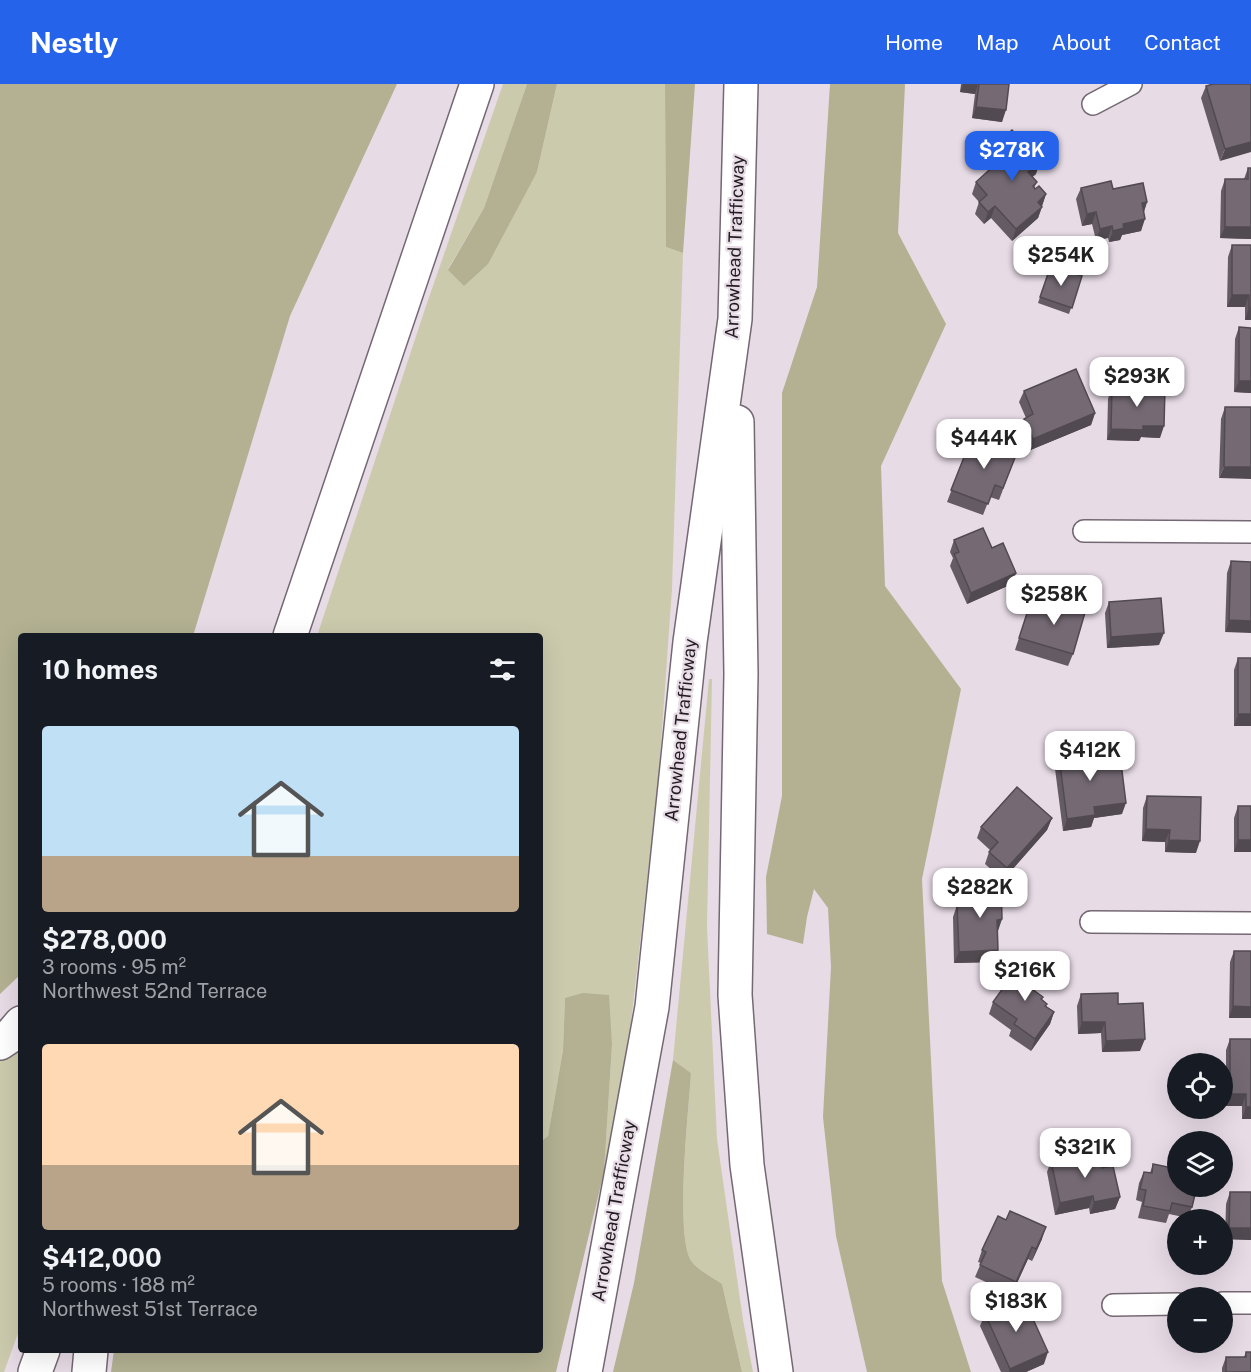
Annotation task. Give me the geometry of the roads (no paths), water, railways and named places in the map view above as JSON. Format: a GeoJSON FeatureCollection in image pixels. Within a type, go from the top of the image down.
{"type":"FeatureCollection","features":[{"type":"Feature","properties":{"kind":"highway"},"geometry":{"type":"LineString","coordinates":[[283,633],[295,623],[477,84]]}},
{"type":"Feature","properties":{"kind":"highway","name":"Arrowhead Trafficway"},"geometry":{"type":"LineString","coordinates":[[585,1372],[651,1007],[690,642],[735,319],[741,84]]}},
{"type":"Feature","properties":{"kind":"highway"},"geometry":{"type":"LineString","coordinates":[[735,319],[741,674],[735,994],[747,1165],[776,1372]]}},
{"type":"Feature","properties":{"kind":"highway"},"geometry":{"type":"LineString","coordinates":[[0,1042],[9,1037],[18,1026]]}},
{"type":"Feature","properties":{"kind":"highway"},"geometry":{"type":"LineString","coordinates":[[35,1372],[42,1353]]}},
{"type":"Feature","properties":{"kind":"highway"},"geometry":{"type":"LineString","coordinates":[[89,1372],[91,1353]]}},
{"type":"Feature","properties":{"kind":"street"},"geometry":{"type":"LineString","coordinates":[[1094,104],[1131,84]]}},
{"type":"Feature","properties":{"kind":"street"},"geometry":{"type":"LineString","coordinates":[[1084,531],[1251,532]]}},
{"type":"Feature","properties":{"kind":"street"},"geometry":{"type":"LineString","coordinates":[[1091,922],[1251,923]]}},
{"type":"Feature","properties":{"kind":"street"},"geometry":{"type":"LineString","coordinates":[[1233,1303],[1251,1303]]}},
{"type":"Feature","properties":{"kind":"street"},"geometry":{"type":"LineString","coordinates":[[1113,1305],[1167,1304]]}}]}
